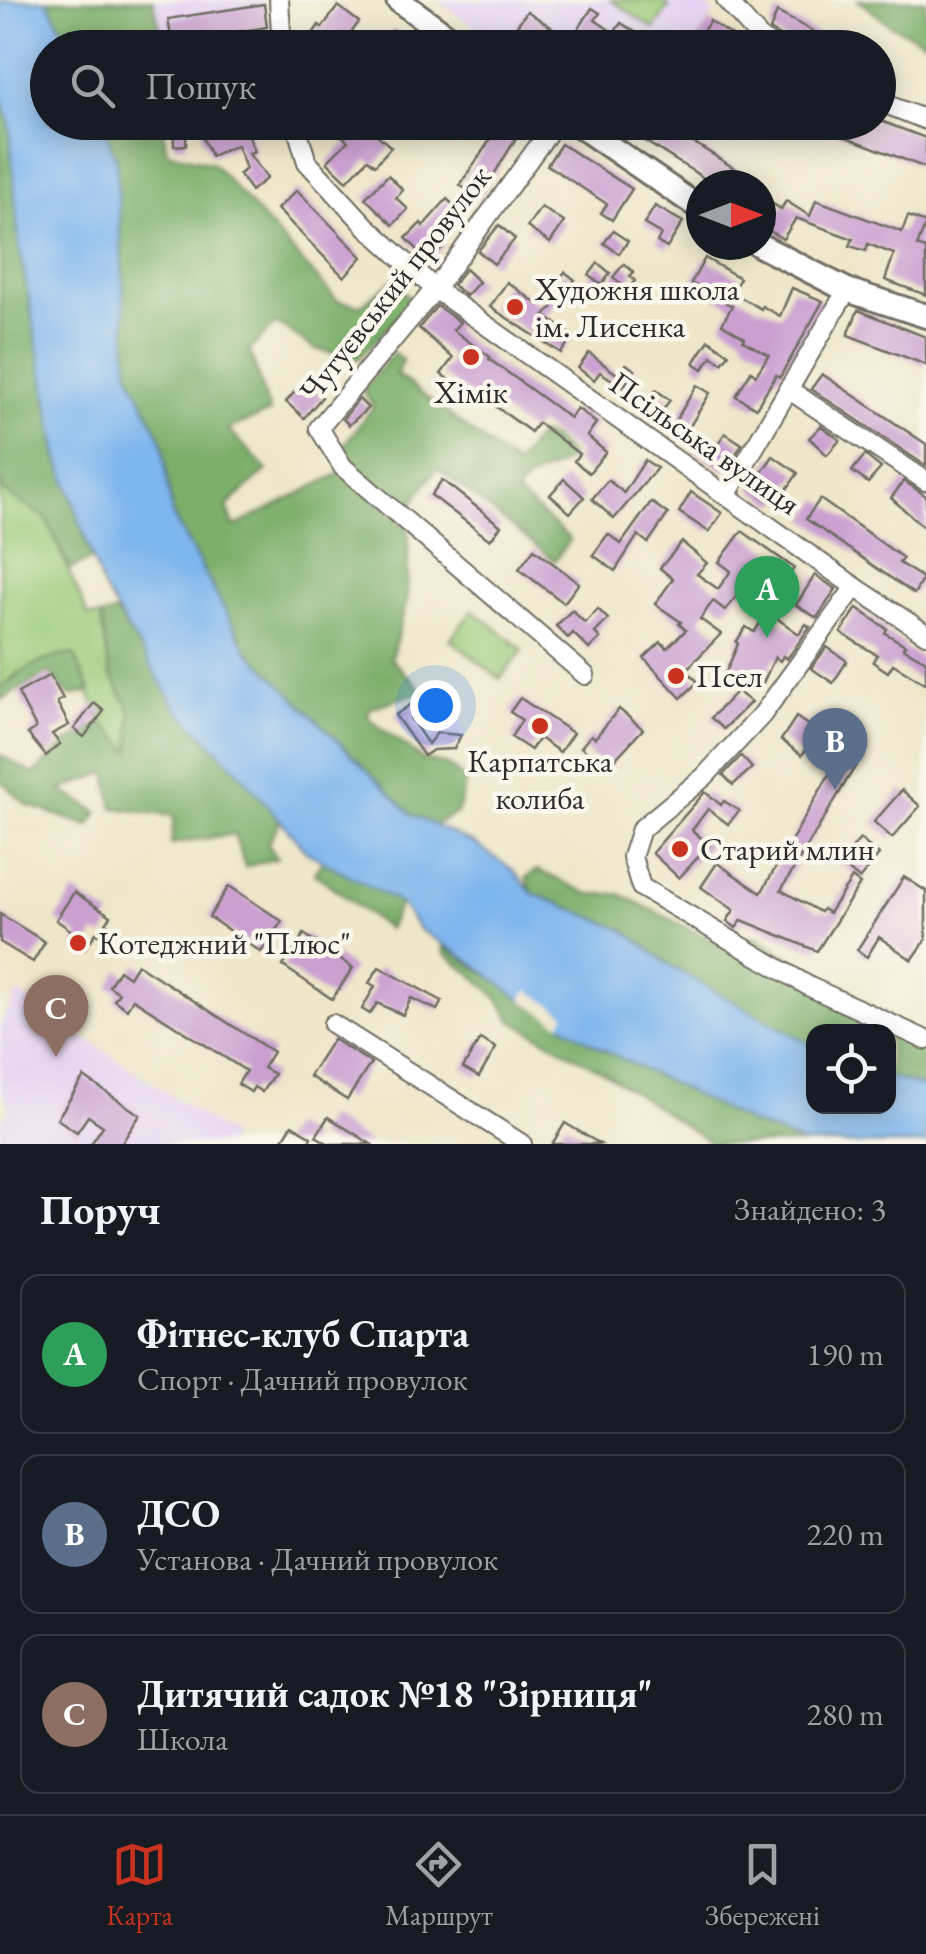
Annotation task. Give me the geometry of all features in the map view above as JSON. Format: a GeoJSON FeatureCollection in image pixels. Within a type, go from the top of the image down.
{"type":"FeatureCollection","features":[{"type":"Feature","properties":{"kind":"main road"},"geometry":{"type":"LineString","coordinates":[[398,0],[439,30]]}},
{"type":"Feature","properties":{"kind":"main road"},"geometry":{"type":"LineString","coordinates":[[600,140],[686,199]]}},
{"type":"Feature","properties":{"kind":"main road"},"geometry":{"type":"LineString","coordinates":[[776,254],[848,290],[926,316]]}},
{"type":"Feature","properties":{"kind":"street"},"geometry":{"type":"LineString","coordinates":[[279,0],[281,30]]}},
{"type":"Feature","properties":{"kind":"street"},"geometry":{"type":"LineString","coordinates":[[726,0],[753,30]]}},
{"type":"Feature","properties":{"kind":"street"},"geometry":{"type":"LineString","coordinates":[[896,108],[926,120]]}},
{"type":"Feature","properties":{"kind":"street","name":"Псільська вулиця"},"geometry":{"type":"LineString","coordinates":[[301,140],[308,162],[367,227],[435,289],[926,634]]}},
{"type":"Feature","properties":{"kind":"street","name":"Чугуєвський провулок"},"geometry":{"type":"LineString","coordinates":[[543,140],[435,289],[319,428],[342,466],[586,676]]}},
{"type":"Feature","properties":{"kind":"street"},"geometry":{"type":"LineString","coordinates":[[727,494],[848,290]]}},
{"type":"Feature","properties":{"kind":"street"},"geometry":{"type":"LineString","coordinates":[[788,388],[926,481]]}},
{"type":"Feature","properties":{"kind":"street"},"geometry":{"type":"LineString","coordinates":[[855,587],[762,715],[704,777],[642,828],[632,857],[641,887],[810,987],[926,1040]]}},
{"type":"Feature","properties":{"kind":"street"},"geometry":{"type":"LineString","coordinates":[[334,1024],[522,1144]]}},
{"type":"Feature","properties":{"kind":"shaded area"},"geometry":{"type":"Polygon","coordinates":[[[75,0],[263,0],[267,27],[249,30],[120,30],[75,0]]]}},
{"type":"Feature","properties":{"kind":"shaded area"},"geometry":{"type":"Polygon","coordinates":[[[436,0],[697,0],[714,12],[703,30],[479,30],[436,0]]]}},
{"type":"Feature","properties":{"kind":"shaded area"},"geometry":{"type":"Polygon","coordinates":[[[432,690],[450,712],[455,710],[466,731],[454,749],[434,750],[424,756],[395,715],[432,690]]]}},
{"type":"Feature","properties":{"kind":"shaded area"},"geometry":{"type":"Polygon","coordinates":[[[18,993],[231,1136],[226,1144],[0,1144],[0,1122],[10,1109],[0,1089],[0,1024],[18,993]]]}},
{"type":"Feature","properties":{"kind":"green space"},"geometry":{"type":"Polygon","coordinates":[[[47,0],[153,0],[161,30],[63,30],[47,0]]]}},
{"type":"Feature","properties":{"kind":"green space"},"geometry":{"type":"Polygon","coordinates":[[[611,0],[659,0],[669,6],[654,29],[611,0]]]}},
{"type":"Feature","properties":{"kind":"green space"},"geometry":{"type":"Polygon","coordinates":[[[858,0],[926,0],[926,42],[892,26],[858,0]]]}},
{"type":"Feature","properties":{"kind":"green space"},"geometry":{"type":"Polygon","coordinates":[[[0,95],[9,121],[19,245],[58,456],[92,559],[70,569],[46,518],[4,492],[0,481],[0,95]]]}},
{"type":"Feature","properties":{"kind":"green space"},"geometry":{"type":"Polygon","coordinates":[[[109,140],[165,140],[167,152],[212,163],[338,301],[361,305],[392,281],[413,300],[358,359],[315,349],[276,323],[249,350],[270,412],[228,429],[267,470],[227,506],[234,527],[344,471],[409,530],[407,600],[391,659],[423,691],[370,708],[368,718],[422,759],[447,765],[466,780],[458,812],[434,825],[412,815],[247,650],[172,514],[162,441],[128,370],[116,159],[109,140]]]}},
{"type":"Feature","properties":{"kind":"green space"},"geometry":{"type":"Polygon","coordinates":[[[393,353],[403,361],[396,374],[515,465],[540,434],[551,437],[570,456],[529,480],[516,493],[570,539],[555,561],[437,468],[407,511],[340,450],[373,407],[363,390],[393,353]]]}},
{"type":"Feature","properties":{"kind":"green space"},"geometry":{"type":"Polygon","coordinates":[[[0,481],[4,492],[46,518],[88,616],[101,617],[110,673],[131,711],[131,752],[103,723],[79,672],[19,672],[0,689],[0,481]]]}},
{"type":"Feature","properties":{"kind":"green space"},"geometry":{"type":"Polygon","coordinates":[[[473,610],[523,650],[500,679],[450,639],[473,610]]]}},
{"type":"Feature","properties":{"kind":"green space"},"geometry":{"type":"Polygon","coordinates":[[[116,612],[137,644],[280,821],[268,844],[277,858],[245,867],[234,834],[171,844],[174,816],[113,808],[107,772],[61,790],[98,812],[89,826],[27,805],[0,780],[0,755],[34,774],[69,741],[103,723],[131,751],[131,711],[110,673],[101,617],[116,612]]]}},
{"type":"Feature","properties":{"kind":"green space"},"geometry":{"type":"Polygon","coordinates":[[[74,654],[90,691],[70,696],[50,672],[0,700],[0,689],[26,670],[43,661],[74,654]]]}},
{"type":"Feature","properties":{"kind":"green space"},"geometry":{"type":"Polygon","coordinates":[[[324,859],[400,903],[388,929],[314,873],[324,859]]]}},
{"type":"Feature","properties":{"kind":"green space"},"geometry":{"type":"Polygon","coordinates":[[[537,870],[589,894],[620,894],[720,944],[756,936],[896,1024],[806,1024],[806,1043],[672,967],[624,930],[532,893],[526,878],[537,870]]]}},
{"type":"Feature","properties":{"kind":"green space"},"geometry":{"type":"Polygon","coordinates":[[[443,946],[597,1046],[748,1122],[805,1144],[712,1144],[600,1070],[511,1020],[491,991],[444,953],[443,946]]]}},
{"type":"Feature","properties":{"kind":"green space"},"geometry":{"type":"Polygon","coordinates":[[[896,1024],[926,1043],[926,1088],[896,1079],[896,1024]]]}},
{"type":"Feature","properties":{"kind":"water"},"geometry":{"type":"Polygon","coordinates":[[[0,0],[47,0],[63,30],[30,30],[30,140],[109,140],[116,159],[128,370],[162,441],[172,514],[247,650],[412,815],[475,844],[513,870],[532,893],[624,930],[672,967],[806,1042],[806,1114],[896,1114],[896,1079],[926,1088],[926,1144],[805,1144],[748,1122],[597,1046],[419,929],[400,903],[308,853],[234,766],[178,710],[103,589],[58,456],[19,245],[9,121],[0,95],[0,0]]]}},
{"type":"Feature","properties":{"kind":"pier"},"geometry":{"type":"Polygon","coordinates":[[[528,990],[566,1014],[560,1024],[522,1000],[528,990]]]}},
{"type":"Feature","properties":{"kind":"building"},"geometry":{"type":"Polygon","coordinates":[[[264,4],[267,27],[170,30],[168,19],[264,4]]]}},
{"type":"Feature","properties":{"kind":"building"},"geometry":{"type":"Polygon","coordinates":[[[338,6],[359,22],[353,30],[316,30],[319,25],[322,28],[338,6]]]}},
{"type":"Feature","properties":{"kind":"building"},"geometry":{"type":"Polygon","coordinates":[[[592,8],[600,13],[595,20],[610,30],[578,30],[592,8]]]}},
{"type":"Feature","properties":{"kind":"building"},"geometry":{"type":"Polygon","coordinates":[[[527,11],[556,30],[514,30],[527,11]]]}},
{"type":"Feature","properties":{"kind":"building"},"geometry":{"type":"Polygon","coordinates":[[[777,12],[811,30],[770,30],[777,12]]]}},
{"type":"Feature","properties":{"kind":"building"},"geometry":{"type":"Polygon","coordinates":[[[710,21],[723,30],[704,30],[710,21]]]}},
{"type":"Feature","properties":{"kind":"building"},"geometry":{"type":"Polygon","coordinates":[[[896,127],[926,138],[926,168],[854,140],[896,140],[896,127]]]}},
{"type":"Feature","properties":{"kind":"building"},"geometry":{"type":"Polygon","coordinates":[[[174,140],[186,140],[186,145],[174,146],[174,140]]]}},
{"type":"Feature","properties":{"kind":"building"},"geometry":{"type":"Polygon","coordinates":[[[204,140],[250,140],[255,152],[249,154],[267,178],[251,191],[239,174],[246,169],[237,145],[211,156],[204,140]]]}},
{"type":"Feature","properties":{"kind":"building"},"geometry":{"type":"Polygon","coordinates":[[[383,140],[391,147],[375,165],[368,159],[347,181],[327,162],[348,141],[383,140]]]}},
{"type":"Feature","properties":{"kind":"building"},"geometry":{"type":"Polygon","coordinates":[[[490,140],[515,140],[479,199],[460,185],[490,140]]]}},
{"type":"Feature","properties":{"kind":"building"},"geometry":{"type":"Polygon","coordinates":[[[643,140],[690,140],[737,170],[691,170],[643,140]]]}},
{"type":"Feature","properties":{"kind":"building"},"geometry":{"type":"Polygon","coordinates":[[[561,144],[632,189],[612,220],[601,213],[607,204],[547,165],[561,144]]]}},
{"type":"Feature","properties":{"kind":"building"},"geometry":{"type":"Polygon","coordinates":[[[388,175],[403,190],[396,198],[408,209],[393,225],[365,198],[388,175]]]}},
{"type":"Feature","properties":{"kind":"building"},"geometry":{"type":"Polygon","coordinates":[[[297,190],[362,257],[344,277],[277,209],[297,190]]]}},
{"type":"Feature","properties":{"kind":"building"},"geometry":{"type":"Polygon","coordinates":[[[447,199],[461,212],[437,239],[444,246],[429,261],[406,238],[421,223],[423,226],[447,199]]]}},
{"type":"Feature","properties":{"kind":"building"},"geometry":{"type":"Polygon","coordinates":[[[816,200],[902,232],[908,216],[926,223],[917,246],[926,249],[926,295],[885,280],[894,254],[868,244],[866,251],[850,246],[853,239],[796,218],[783,239],[776,235],[776,206],[781,209],[786,201],[810,216],[816,200]]]}},
{"type":"Feature","properties":{"kind":"building"},"geometry":{"type":"Polygon","coordinates":[[[655,206],[683,222],[667,248],[657,242],[661,234],[644,224],[655,206]]]}},
{"type":"Feature","properties":{"kind":"building"},"geometry":{"type":"Polygon","coordinates":[[[541,207],[564,222],[550,243],[527,227],[541,207]]]}},
{"type":"Feature","properties":{"kind":"building"},"geometry":{"type":"Polygon","coordinates":[[[499,225],[515,239],[494,264],[478,251],[499,225]]]}},
{"type":"Feature","properties":{"kind":"building"},"geometry":{"type":"Polygon","coordinates":[[[613,231],[628,241],[619,254],[604,243],[613,231]]]}},
{"type":"Feature","properties":{"kind":"building"},"geometry":{"type":"Polygon","coordinates":[[[704,260],[708,260],[740,278],[732,292],[780,316],[792,288],[823,301],[780,377],[776,375],[756,408],[736,396],[751,371],[756,375],[769,355],[722,324],[732,306],[691,283],[704,260]]]}},
{"type":"Feature","properties":{"kind":"building"},"geometry":{"type":"Polygon","coordinates":[[[598,263],[610,273],[602,285],[589,275],[598,263]]]}},
{"type":"Feature","properties":{"kind":"building"},"geometry":{"type":"Polygon","coordinates":[[[624,264],[634,272],[630,276],[635,281],[627,289],[613,277],[624,264]]]}},
{"type":"Feature","properties":{"kind":"building"},"geometry":{"type":"Polygon","coordinates":[[[465,269],[479,282],[466,296],[453,285],[465,269]]]}},
{"type":"Feature","properties":{"kind":"building"},"geometry":{"type":"Polygon","coordinates":[[[565,272],[575,280],[545,316],[573,336],[561,353],[490,307],[507,282],[539,305],[565,272]]]}},
{"type":"Feature","properties":{"kind":"building"},"geometry":{"type":"Polygon","coordinates":[[[437,306],[460,322],[453,330],[489,359],[570,418],[577,408],[596,423],[587,436],[606,452],[589,473],[574,461],[579,454],[543,426],[538,423],[531,432],[484,398],[480,402],[441,374],[453,358],[419,328],[437,306]]]}},
{"type":"Feature","properties":{"kind":"building"},"geometry":{"type":"Polygon","coordinates":[[[858,310],[926,337],[926,365],[848,335],[858,310]]]}},
{"type":"Feature","properties":{"kind":"building"},"geometry":{"type":"Polygon","coordinates":[[[709,340],[729,354],[722,363],[712,356],[703,369],[694,363],[709,340]]]}},
{"type":"Feature","properties":{"kind":"building"},"geometry":{"type":"Polygon","coordinates":[[[589,353],[618,375],[626,364],[635,370],[623,387],[600,372],[594,380],[578,368],[589,353]]]}},
{"type":"Feature","properties":{"kind":"building"},"geometry":{"type":"Polygon","coordinates":[[[822,374],[926,444],[926,466],[811,389],[822,374]]]}},
{"type":"Feature","properties":{"kind":"building"},"geometry":{"type":"Polygon","coordinates":[[[304,381],[322,397],[304,418],[286,402],[304,381]]]}},
{"type":"Feature","properties":{"kind":"building"},"geometry":{"type":"Polygon","coordinates":[[[697,385],[710,393],[684,436],[671,428],[697,385]]]}},
{"type":"Feature","properties":{"kind":"building"},"geometry":{"type":"Polygon","coordinates":[[[656,390],[670,400],[655,420],[635,405],[644,392],[651,397],[656,390]]]}},
{"type":"Feature","properties":{"kind":"building"},"geometry":{"type":"Polygon","coordinates":[[[359,399],[368,408],[349,425],[343,419],[359,399]]]}},
{"type":"Feature","properties":{"kind":"building"},"geometry":{"type":"Polygon","coordinates":[[[821,426],[840,440],[827,455],[809,438],[821,426]]]}},
{"type":"Feature","properties":{"kind":"building"},"geometry":{"type":"Polygon","coordinates":[[[725,433],[742,444],[726,471],[695,451],[702,439],[716,447],[725,433]]]}},
{"type":"Feature","properties":{"kind":"building"},"geometry":{"type":"Polygon","coordinates":[[[865,455],[881,468],[868,483],[852,471],[865,455]]]}},
{"type":"Feature","properties":{"kind":"building"},"geometry":{"type":"Polygon","coordinates":[[[773,456],[798,473],[776,505],[751,488],[773,456]]]}},
{"type":"Feature","properties":{"kind":"building"},"geometry":{"type":"Polygon","coordinates":[[[645,460],[657,468],[614,519],[592,499],[608,480],[624,493],[645,460]]]}},
{"type":"Feature","properties":{"kind":"building"},"geometry":{"type":"Polygon","coordinates":[[[564,479],[584,497],[570,513],[550,495],[564,479]]]}},
{"type":"Feature","properties":{"kind":"building"},"geometry":{"type":"Polygon","coordinates":[[[442,480],[501,526],[490,540],[431,495],[442,480]]]}},
{"type":"Feature","properties":{"kind":"building"},"geometry":{"type":"Polygon","coordinates":[[[904,481],[926,496],[926,529],[891,498],[904,481]]]}},
{"type":"Feature","properties":{"kind":"building"},"geometry":{"type":"Polygon","coordinates":[[[691,492],[722,513],[709,532],[679,512],[691,492]]]}},
{"type":"Feature","properties":{"kind":"building"},"geometry":{"type":"Polygon","coordinates":[[[820,499],[903,558],[899,563],[923,578],[914,594],[806,519],[820,499]]]}},
{"type":"Feature","properties":{"kind":"building"},"geometry":{"type":"Polygon","coordinates":[[[651,502],[668,514],[648,543],[638,535],[615,571],[593,555],[608,534],[621,544],[651,502]]]}},
{"type":"Feature","properties":{"kind":"building"},"geometry":{"type":"Polygon","coordinates":[[[742,531],[794,568],[779,589],[757,573],[725,610],[713,601],[700,619],[721,634],[686,670],[698,682],[681,698],[644,658],[661,642],[667,648],[686,630],[655,604],[673,579],[660,568],[682,542],[707,563],[697,574],[718,589],[731,571],[719,562],[742,531]]]}},
{"type":"Feature","properties":{"kind":"building"},"geometry":{"type":"Polygon","coordinates":[[[534,549],[579,583],[564,603],[519,569],[534,549]]]}},
{"type":"Feature","properties":{"kind":"building"},"geometry":{"type":"Polygon","coordinates":[[[815,575],[836,589],[817,618],[796,605],[815,575]]]}},
{"type":"Feature","properties":{"kind":"building"},"geometry":{"type":"Polygon","coordinates":[[[857,608],[887,629],[885,633],[905,645],[903,648],[926,661],[926,684],[893,664],[888,672],[873,662],[877,655],[841,633],[857,608]]]}},
{"type":"Feature","properties":{"kind":"building"},"geometry":{"type":"Polygon","coordinates":[[[598,609],[608,619],[595,633],[600,638],[589,649],[573,633],[568,638],[556,626],[572,610],[585,623],[598,609]]]}},
{"type":"Feature","properties":{"kind":"building"},"geometry":{"type":"Polygon","coordinates":[[[768,612],[799,634],[806,624],[810,627],[787,659],[783,656],[780,661],[775,657],[761,687],[726,672],[736,642],[746,627],[754,632],[768,612]]]}},
{"type":"Feature","properties":{"kind":"building"},"geometry":{"type":"Polygon","coordinates":[[[827,647],[847,661],[833,683],[811,668],[827,647]]]}},
{"type":"Feature","properties":{"kind":"building"},"geometry":{"type":"Polygon","coordinates":[[[50,675],[63,699],[57,702],[69,725],[52,734],[60,744],[46,756],[28,734],[36,728],[18,693],[50,675]]]}},
{"type":"Feature","properties":{"kind":"building"},"geometry":{"type":"Polygon","coordinates":[[[432,690],[438,698],[410,718],[428,744],[437,733],[461,735],[454,749],[433,750],[424,756],[395,715],[432,690]]]}},
{"type":"Feature","properties":{"kind":"building"},"geometry":{"type":"Polygon","coordinates":[[[737,691],[751,702],[724,729],[711,718],[737,691]]]}},
{"type":"Feature","properties":{"kind":"building","name":"Карпатська колиба"},"geometry":{"type":"Polygon","coordinates":[[[520,698],[573,733],[560,752],[539,738],[531,750],[511,737],[522,720],[510,712],[520,698]]]}},
{"type":"Feature","properties":{"kind":"building"},"geometry":{"type":"Polygon","coordinates":[[[94,703],[104,711],[84,737],[74,729],[94,703]]]}},
{"type":"Feature","properties":{"kind":"building"},"geometry":{"type":"Polygon","coordinates":[[[619,709],[643,729],[606,769],[581,747],[591,735],[595,738],[619,709]]]}},
{"type":"Feature","properties":{"kind":"building"},"geometry":{"type":"Polygon","coordinates":[[[796,717],[818,732],[802,755],[781,740],[796,717]]]}},
{"type":"Feature","properties":{"kind":"building"},"geometry":{"type":"Polygon","coordinates":[[[849,740],[865,750],[781,890],[829,913],[852,878],[860,884],[817,951],[742,920],[736,928],[727,921],[734,910],[701,887],[717,863],[761,893],[849,740]]]}},
{"type":"Feature","properties":{"kind":"building"},"geometry":{"type":"Polygon","coordinates":[[[741,756],[752,768],[733,785],[723,775],[741,756]]]}},
{"type":"Feature","properties":{"kind":"building"},"geometry":{"type":"Polygon","coordinates":[[[902,790],[920,806],[892,838],[874,822],[902,790]]]}},
{"type":"Feature","properties":{"kind":"building","name":"Старий млин"},"geometry":{"type":"Polygon","coordinates":[[[705,792],[721,805],[724,801],[739,811],[728,824],[708,809],[692,830],[709,845],[679,878],[652,853],[705,792]]]}},
{"type":"Feature","properties":{"kind":"building"},"geometry":{"type":"Polygon","coordinates":[[[860,839],[879,855],[859,879],[840,863],[860,839]]]}},
{"type":"Feature","properties":{"kind":"building"},"geometry":{"type":"Polygon","coordinates":[[[904,877],[926,891],[926,940],[912,960],[879,937],[867,957],[857,950],[904,877]]]}},
{"type":"Feature","properties":{"kind":"building"},"geometry":{"type":"Polygon","coordinates":[[[229,886],[282,921],[261,952],[209,917],[229,886]]]}},
{"type":"Feature","properties":{"kind":"building"},"geometry":{"type":"Polygon","coordinates":[[[74,892],[111,916],[103,937],[96,933],[84,950],[74,943],[79,936],[56,920],[74,892]]]}},
{"type":"Feature","properties":{"kind":"building"},"geometry":{"type":"Polygon","coordinates":[[[0,914],[45,942],[33,962],[0,942],[0,914]]]}},
{"type":"Feature","properties":{"kind":"building"},"geometry":{"type":"Polygon","coordinates":[[[304,934],[353,968],[332,999],[283,966],[304,934]]]}},
{"type":"Feature","properties":{"kind":"building"},"geometry":{"type":"Polygon","coordinates":[[[137,964],[273,1052],[263,1068],[274,1074],[262,1092],[254,1087],[251,1092],[238,1084],[246,1071],[133,999],[127,1009],[114,1000],[119,993],[109,986],[119,970],[129,977],[137,964]]]}},
{"type":"Feature","properties":{"kind":"building"},"geometry":{"type":"Polygon","coordinates":[[[379,967],[442,1001],[437,1010],[411,998],[403,1015],[377,1003],[370,1014],[362,1009],[375,986],[369,983],[379,967]]]}},
{"type":"Feature","properties":{"kind":"building"},"geometry":{"type":"Polygon","coordinates":[[[333,1039],[371,1063],[347,1100],[309,1076],[333,1039]]]}},
{"type":"Feature","properties":{"kind":"building"},"geometry":{"type":"Polygon","coordinates":[[[480,1039],[496,1048],[479,1077],[463,1068],[480,1039]]]}},
{"type":"Feature","properties":{"kind":"building"},"geometry":{"type":"Polygon","coordinates":[[[84,1077],[140,1115],[121,1144],[91,1144],[103,1126],[88,1116],[77,1132],[57,1119],[84,1077]]]}},
{"type":"Feature","properties":{"kind":"building"},"geometry":{"type":"Polygon","coordinates":[[[328,1117],[371,1144],[329,1144],[316,1136],[328,1117]]]}},
{"type":"Feature","properties":{"kind":"building"},"geometry":{"type":"Polygon","coordinates":[[[565,1123],[600,1144],[552,1144],[565,1123]]]}},
{"type":"Feature","properties":{"kind":"building"},"geometry":{"type":"Polygon","coordinates":[[[292,1125],[311,1137],[308,1144],[280,1144],[292,1125]]]}},
{"type":"Feature","properties":{"kind":"place","name":"Художня школа ім. Лисенка"},"geometry":{"type":"Point","coordinates":[515,307]}},
{"type":"Feature","properties":{"kind":"place","name":"Хімік"},"geometry":{"type":"Point","coordinates":[471,357]}},
{"type":"Feature","properties":{"kind":"place","name":"Фітнес-клуб Спарта"},"geometry":{"type":"Point","coordinates":[767,638]}},
{"type":"Feature","properties":{"kind":"place","name":"Псел"},"geometry":{"type":"Point","coordinates":[676,676]}},
{"type":"Feature","properties":{"kind":"place","name":"Карпатська колиба"},"geometry":{"type":"Point","coordinates":[540,726]}},
{"type":"Feature","properties":{"kind":"place","name":"ДСО"},"geometry":{"type":"Point","coordinates":[835,790]}},
{"type":"Feature","properties":{"kind":"place","name":"Старий млин"},"geometry":{"type":"Point","coordinates":[680,849]}},
{"type":"Feature","properties":{"kind":"place","name":"Котеджний \"Плюс\""},"geometry":{"type":"Point","coordinates":[78,943]}},
{"type":"Feature","properties":{"kind":"place","name":"Дитячий садок №18 \"Зірниця\""},"geometry":{"type":"Point","coordinates":[56,1057]}}]}
